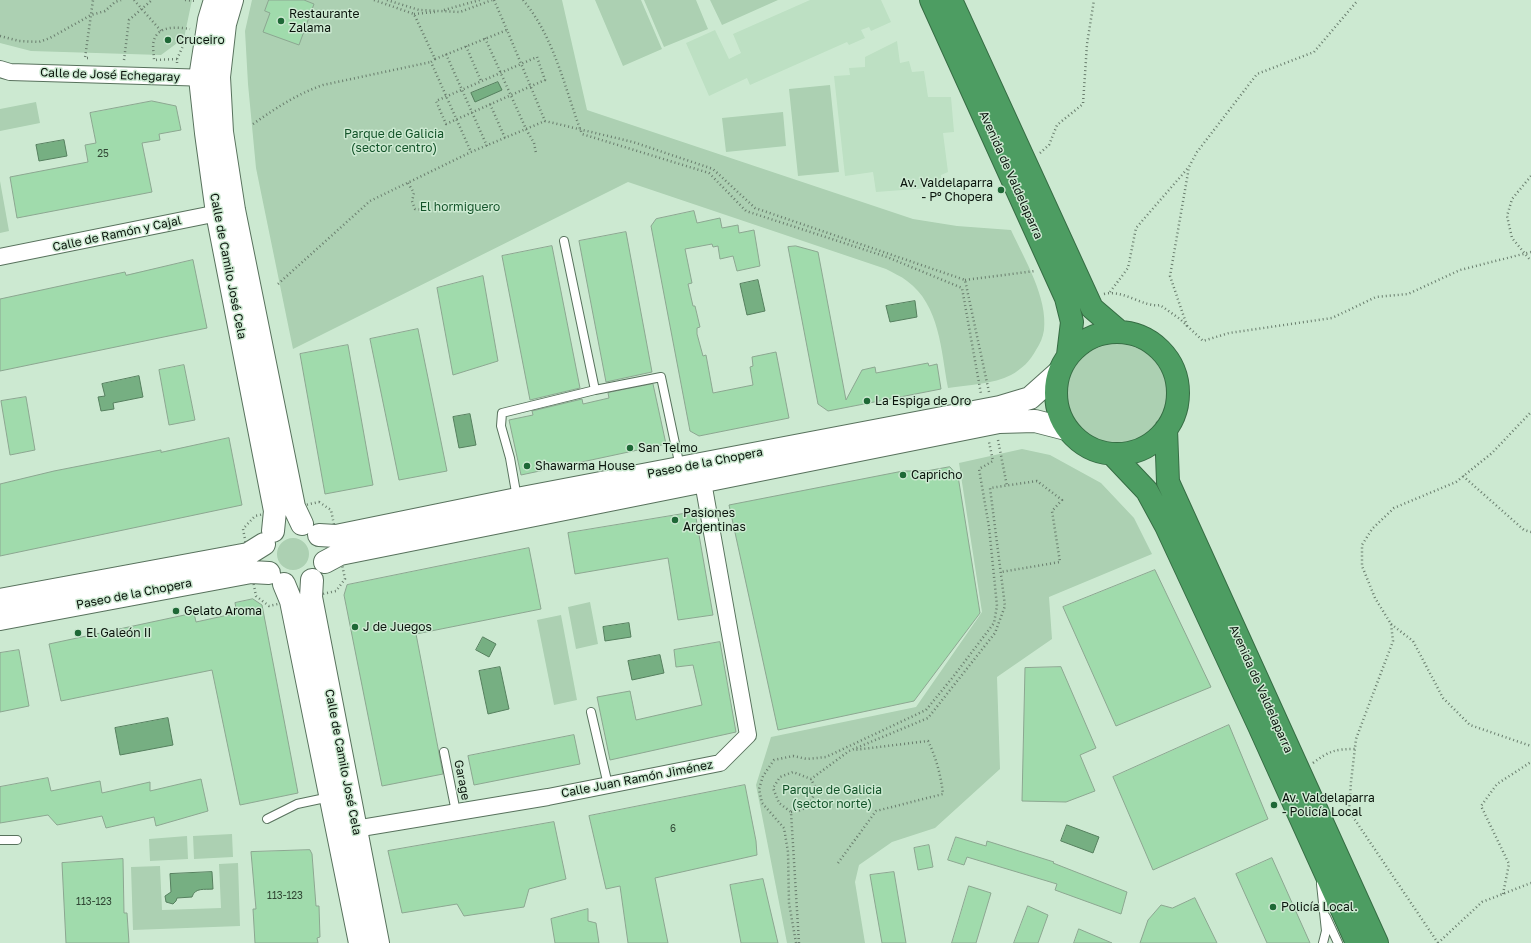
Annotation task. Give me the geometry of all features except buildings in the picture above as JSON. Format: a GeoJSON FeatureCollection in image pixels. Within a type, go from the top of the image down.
{"type":"FeatureCollection","features":[{"type":"Feature","properties":{"kind":"highway","name":"Avenida de Valdelaparra"},"geometry":{"type":"LineString","coordinates":[[931,0],[1066,298],[1072,322],[1063,364]]}},
{"type":"Feature","properties":{"kind":"highway","name":"Avenida de Valdelaparra"},"geometry":{"type":"LineString","coordinates":[[951,0],[1092,308],[1120,332]]}},
{"type":"Feature","properties":{"kind":"highway"},"geometry":{"type":"LineString","coordinates":[[1120,332],[1139,336],[1155,345],[1168,359],[1176,376],[1178,394],[1175,413],[1166,429],[1152,444],[1133,452],[1112,454],[1094,450],[1078,442],[1066,429],[1058,411],[1055,392],[1063,364],[1083,342],[1101,334],[1120,332]]}},
{"type":"Feature","properties":{"kind":"highway","name":"Avenida de Valdelaparra"},"geometry":{"type":"LineString","coordinates":[[1166,429],[1168,482],[1377,943]]}},
{"type":"Feature","properties":{"kind":"highway","name":"Avenida de Valdelaparra"},"geometry":{"type":"LineString","coordinates":[[1112,454],[1147,491],[1166,526],[1259,726],[1357,943]]}},
{"type":"Feature","properties":{"kind":"main road","name":"Calle de Camilo José Cela"},"geometry":{"type":"LineString","coordinates":[[210,78],[232,0]]}},
{"type":"Feature","properties":{"kind":"main road","name":"Calle de Camilo José Cela"},"geometry":{"type":"LineString","coordinates":[[205,1],[209,20],[210,78],[222,132],[225,212],[275,511],[269,538]]}},
{"type":"Feature","properties":{"kind":"main road","name":"Calle de Camilo José Cela"},"geometry":{"type":"LineString","coordinates":[[225,212],[294,507],[311,530]]}},
{"type":"Feature","properties":{"kind":"main road","name":"Paseo de la Chopera"},"geometry":{"type":"LineString","coordinates":[[325,562],[340,554],[703,482],[989,417],[1030,398],[1063,364]]}},
{"type":"Feature","properties":{"kind":"main road","name":"Paseo de la Chopera"},"geometry":{"type":"LineString","coordinates":[[311,530],[336,536],[680,468],[989,417],[1035,422],[1066,429]]}},
{"type":"Feature","properties":{"kind":"main road"},"geometry":{"type":"LineString","coordinates":[[287,524],[311,530],[324,543],[326,553],[325,562],[320,572],[312,580],[303,585],[294,586],[276,579],[263,559],[269,538],[282,526],[287,524]]}},
{"type":"Feature","properties":{"kind":"main road","name":"Paseo de la Chopera"},"geometry":{"type":"LineString","coordinates":[[0,600],[248,554],[269,538]]}},
{"type":"Feature","properties":{"kind":"main road","name":"Paseo de la Chopera"},"geometry":{"type":"LineString","coordinates":[[0,619],[252,572],[276,579]]}},
{"type":"Feature","properties":{"kind":"main road","name":"Calle de Camilo José Cela"},"geometry":{"type":"LineString","coordinates":[[276,579],[291,602],[360,943]]}},
{"type":"Feature","properties":{"kind":"main road","name":"Calle de Camilo José Cela"},"geometry":{"type":"LineString","coordinates":[[312,580],[311,597],[378,943]]}},
{"type":"Feature","properties":{"kind":"street","name":"Calle de José Echegaray"},"geometry":{"type":"LineString","coordinates":[[0,70],[10,72],[210,78]]}},
{"type":"Feature","properties":{"kind":"street","name":"Calle de Ramón y Cajal"},"geometry":{"type":"LineString","coordinates":[[0,258],[225,212]]}},
{"type":"Feature","properties":{"kind":"street","name":"Calle Juan Ramón Jiménez"},"geometry":{"type":"LineString","coordinates":[[355,829],[548,797],[720,763],[748,734],[703,482]]}},
{"type":"Feature","properties":{"kind":"lane"},"geometry":{"type":"LineString","coordinates":[[564,241],[595,390]]}},
{"type":"Feature","properties":{"kind":"lane"},"geometry":{"type":"LineString","coordinates":[[517,499],[510,458],[501,426],[502,413],[595,390],[661,377],[680,468]]}},
{"type":"Feature","properties":{"kind":"lane"},"geometry":{"type":"LineString","coordinates":[[591,712],[608,785]]}},
{"type":"Feature","properties":{"kind":"lane","name":"Garage"},"geometry":{"type":"LineString","coordinates":[[444,752],[456,812]]}},
{"type":"Feature","properties":{"kind":"lane"},"geometry":{"type":"LineString","coordinates":[[267,819],[297,804],[331,797]]}},
{"type":"Feature","properties":{"kind":"lane"},"geometry":{"type":"LineString","coordinates":[[0,840],[17,840]]}},
{"type":"Feature","properties":{"kind":"lane"},"geometry":{"type":"LineString","coordinates":[[1318,859],[1326,931],[1323,943]]}},
{"type":"Feature","properties":{"kind":"lane"},"geometry":{"type":"LineString","coordinates":[[1325,915],[1338,943]]}},
{"type":"Feature","properties":{"kind":"path"},"geometry":{"type":"LineString","coordinates":[[93,0],[85,58],[93,58]]}},
{"type":"Feature","properties":{"kind":"path"},"geometry":{"type":"LineString","coordinates":[[0,36],[19,41],[39,42],[50,38],[91,15],[105,11],[115,2],[121,0]]}},
{"type":"Feature","properties":{"kind":"path"},"geometry":{"type":"LineString","coordinates":[[134,0],[161,31]]}},
{"type":"Feature","properties":{"kind":"path"},"geometry":{"type":"LineString","coordinates":[[124,60],[129,20],[152,0]]}},
{"type":"Feature","properties":{"kind":"path"},"geometry":{"type":"LineString","coordinates":[[185,0],[205,1]]}},
{"type":"Feature","properties":{"kind":"path"},"geometry":{"type":"LineString","coordinates":[[374,0],[414,14],[439,11],[480,0]]}},
{"type":"Feature","properties":{"kind":"path"},"geometry":{"type":"LineString","coordinates":[[387,0],[419,10],[460,12],[493,0],[546,121]]}},
{"type":"Feature","properties":{"kind":"path"},"geometry":{"type":"LineString","coordinates":[[523,0],[529,7],[547,39],[582,134],[709,173],[746,211],[888,257],[962,288],[989,417],[1007,486]]}},
{"type":"Feature","properties":{"kind":"path"},"geometry":{"type":"LineString","coordinates":[[1026,166],[1049,145],[1057,125],[1083,104],[1087,44],[1094,0]]}},
{"type":"Feature","properties":{"kind":"path"},"geometry":{"type":"LineString","coordinates":[[1188,327],[1170,276],[1189,167],[1196,152],[1257,74],[1314,52],[1358,0]]}},
{"type":"Feature","properties":{"kind":"path"},"geometry":{"type":"LineString","coordinates":[[414,14],[434,59]]}},
{"type":"Feature","properties":{"kind":"path"},"geometry":{"type":"LineString","coordinates":[[154,60],[154,41],[161,31],[173,27],[191,29]]}},
{"type":"Feature","properties":{"kind":"path"},"geometry":{"type":"LineString","coordinates":[[253,124],[288,100],[316,87],[431,62],[434,59],[507,30]]}},
{"type":"Feature","properties":{"kind":"path"},"geometry":{"type":"LineString","coordinates":[[485,38],[526,129],[534,143],[536,153]]}},
{"type":"Feature","properties":{"kind":"path"},"geometry":{"type":"LineString","coordinates":[[466,46],[481,81]]}},
{"type":"Feature","properties":{"kind":"path"},"geometry":{"type":"LineString","coordinates":[[446,54],[487,146]]}},
{"type":"Feature","properties":{"kind":"path"},"geometry":{"type":"LineString","coordinates":[[537,57],[545,80],[446,124],[436,101],[500,73],[537,57]]}},
{"type":"Feature","properties":{"kind":"path"},"geometry":{"type":"LineString","coordinates":[[116,59],[132,60]]}},
{"type":"Feature","properties":{"kind":"path"},"geometry":{"type":"LineString","coordinates":[[146,60],[177,59],[176,77]]}},
{"type":"Feature","properties":{"kind":"path"},"geometry":{"type":"LineString","coordinates":[[431,62],[471,152]]}},
{"type":"Feature","properties":{"kind":"path"},"geometry":{"type":"LineString","coordinates":[[490,104],[506,138]]}},
{"type":"Feature","properties":{"kind":"path"},"geometry":{"type":"LineString","coordinates":[[278,284],[370,201],[471,152],[546,121],[633,142],[713,169],[754,208],[965,280],[1030,272]]}},
{"type":"Feature","properties":{"kind":"path"},"geometry":{"type":"LineString","coordinates":[[1110,292],[1128,268],[1136,228],[1189,167]]}},
{"type":"Feature","properties":{"kind":"path"},"geometry":{"type":"LineString","coordinates":[[1531,176],[1512,199],[1507,216],[1512,238],[1531,261]]}},
{"type":"Feature","properties":{"kind":"path"},"geometry":{"type":"LineString","coordinates":[[408,183],[414,193],[412,201],[415,209],[425,210]]}},
{"type":"Feature","properties":{"kind":"path"},"geometry":{"type":"LineString","coordinates":[[1082,287],[1089,284],[1097,295],[1110,292],[1136,299],[1153,307],[1160,305],[1203,341],[1229,333],[1332,318],[1376,298],[1408,294],[1460,270],[1531,252]]}},
{"type":"Feature","properties":{"kind":"path"},"geometry":{"type":"LineString","coordinates":[[797,943],[789,903],[788,852],[784,828],[762,803],[759,789],[762,776],[774,760],[793,756],[807,759],[826,757],[926,710],[994,622],[997,606],[989,527],[979,469],[993,461],[989,417],[965,280]]}},
{"type":"Feature","properties":{"kind":"path"},"geometry":{"type":"LineString","coordinates":[[1531,412],[1492,453],[1456,482],[1394,508],[1372,529],[1362,545],[1362,566],[1375,598],[1391,624],[1413,641],[1443,698],[1470,725],[1531,746]]}},
{"type":"Feature","properties":{"kind":"path"},"geometry":{"type":"LineString","coordinates":[[1463,476],[1524,530],[1531,532]]}},
{"type":"Feature","properties":{"kind":"path"},"geometry":{"type":"LineString","coordinates":[[811,779],[850,751],[928,718],[995,633],[1005,606],[990,488],[1037,481],[1062,500],[1052,511],[1060,562],[1001,572]]}},
{"type":"Feature","properties":{"kind":"path"},"geometry":{"type":"LineString","coordinates":[[243,529],[255,516]]}},
{"type":"Feature","properties":{"kind":"path"},"geometry":{"type":"LineString","coordinates":[[256,596],[269,606]]}},
{"type":"Feature","properties":{"kind":"path"},"geometry":{"type":"LineString","coordinates":[[1391,624],[1393,641],[1356,739],[1349,811],[1438,943],[1482,902],[1531,883]]}},
{"type":"Feature","properties":{"kind":"path"},"geometry":{"type":"LineString","coordinates":[[838,863],[876,811],[943,794],[933,752],[928,741],[850,751]]}},
{"type":"Feature","properties":{"kind":"path"},"geometry":{"type":"LineString","coordinates":[[1298,770],[1313,764],[1325,754],[1339,749],[1355,749]]}},
{"type":"Feature","properties":{"kind":"path"},"geometry":{"type":"LineString","coordinates":[[1503,894],[1509,864],[1481,806],[1497,784],[1531,762]]}},
{"type":"Feature","properties":{"kind":"path"},"geometry":{"type":"LineString","coordinates":[[793,772],[811,779],[816,789],[811,802],[802,810],[791,812],[779,803],[774,788],[780,777],[793,772]]}},
{"type":"Feature","properties":{"kind":"path"},"geometry":{"type":"LineString","coordinates":[[791,812],[797,943]]}},
{"type":"Feature","properties":{"kind":"shaded area"},"geometry":{"type":"Polygon","coordinates":[[[810,0],[881,0],[891,22],[871,31],[869,27],[861,30],[865,38],[849,45],[847,42],[750,85],[747,78],[709,96],[686,43],[715,30],[729,59],[741,53],[733,34],[810,0]]]}},
{"type":"Feature","properties":{"kind":"shaded area"},"geometry":{"type":"Polygon","coordinates":[[[897,41],[900,63],[909,61],[912,72],[924,71],[928,97],[951,97],[954,132],[943,133],[948,172],[941,175],[942,187],[876,192],[873,172],[845,176],[834,76],[850,75],[849,68],[865,67],[865,57],[897,41]]]}},
{"type":"Feature","properties":{"kind":"shaded area"},"geometry":{"type":"Polygon","coordinates":[[[498,82],[502,90],[475,102],[471,93],[498,82]]]}},
{"type":"Feature","properties":{"kind":"shaded area"},"geometry":{"type":"Polygon","coordinates":[[[64,140],[67,156],[39,161],[36,145],[64,140]]]}},
{"type":"Feature","properties":{"kind":"shaded area"},"geometry":{"type":"Polygon","coordinates":[[[758,280],[765,311],[747,315],[740,284],[758,280]]]}},
{"type":"Feature","properties":{"kind":"shaded area"},"geometry":{"type":"Polygon","coordinates":[[[915,301],[917,317],[890,322],[886,306],[915,301]]]}},
{"type":"Feature","properties":{"kind":"shaded area"},"geometry":{"type":"Polygon","coordinates":[[[139,376],[143,397],[113,403],[114,409],[101,411],[98,397],[105,396],[102,384],[139,376]]]}},
{"type":"Feature","properties":{"kind":"shaded area"},"geometry":{"type":"Polygon","coordinates":[[[470,414],[476,445],[459,448],[453,417],[470,414]]]}},
{"type":"Feature","properties":{"kind":"shaded area"},"geometry":{"type":"Polygon","coordinates":[[[629,623],[631,637],[605,641],[603,627],[629,623]]]}},
{"type":"Feature","properties":{"kind":"shaded area"},"geometry":{"type":"Polygon","coordinates":[[[483,637],[496,644],[489,657],[476,650],[483,637]]]}},
{"type":"Feature","properties":{"kind":"shaded area"},"geometry":{"type":"Polygon","coordinates":[[[660,655],[664,673],[632,680],[628,661],[660,655]]]}},
{"type":"Feature","properties":{"kind":"shaded area"},"geometry":{"type":"Polygon","coordinates":[[[500,667],[509,709],[488,714],[479,671],[500,667]]]}},
{"type":"Feature","properties":{"kind":"shaded area"},"geometry":{"type":"Polygon","coordinates":[[[168,718],[173,745],[120,755],[115,728],[168,718]]]}},
{"type":"Feature","properties":{"kind":"shaded area"},"geometry":{"type":"Polygon","coordinates":[[[1067,825],[1099,837],[1093,853],[1061,841],[1067,825]]]}},
{"type":"Feature","properties":{"kind":"shaded area"},"geometry":{"type":"Polygon","coordinates":[[[212,872],[213,889],[198,890],[192,897],[177,898],[173,904],[166,902],[165,896],[171,892],[170,874],[212,872]]]}},
{"type":"Feature","properties":{"kind":"green space"},"geometry":{"type":"Polygon","coordinates":[[[0,0],[192,0],[184,38],[161,55],[31,51],[0,43],[0,0]]]}},
{"type":"Feature","properties":{"kind":"green space","name":"Parque de Galicia (sector centro)"},"geometry":{"type":"Polygon","coordinates":[[[252,0],[562,0],[587,110],[913,219],[957,226],[1011,230],[1034,278],[1039,292],[1044,318],[1044,330],[1039,345],[1028,361],[1019,370],[1011,375],[989,382],[948,388],[941,344],[933,316],[918,291],[907,281],[886,269],[628,182],[293,349],[256,168],[248,84],[245,31],[252,0]]]}},
{"type":"Feature","properties":{"kind":"green space"},"geometry":{"type":"Polygon","coordinates":[[[595,0],[641,0],[662,49],[623,66],[595,0]]]}},
{"type":"Feature","properties":{"kind":"green space"},"geometry":{"type":"Polygon","coordinates":[[[644,0],[696,0],[708,29],[664,47],[644,0]]]}},
{"type":"Feature","properties":{"kind":"green space"},"geometry":{"type":"Polygon","coordinates":[[[710,0],[778,0],[722,25],[710,0]]]}},
{"type":"Feature","properties":{"kind":"green space"},"geometry":{"type":"Polygon","coordinates":[[[830,85],[839,172],[798,176],[789,89],[830,85]]]}},
{"type":"Feature","properties":{"kind":"green space"},"geometry":{"type":"Polygon","coordinates":[[[36,102],[40,123],[0,131],[0,109],[36,102]]]}},
{"type":"Feature","properties":{"kind":"green space"},"geometry":{"type":"Polygon","coordinates":[[[783,112],[786,146],[726,152],[722,118],[783,112]]]}},
{"type":"Feature","properties":{"kind":"green space"},"geometry":{"type":"Polygon","coordinates":[[[0,181],[9,231],[0,233],[0,181]]]}},
{"type":"Feature","properties":{"kind":"green space"},"geometry":{"type":"Polygon","coordinates":[[[1117,344],[1127,345],[1145,352],[1159,366],[1166,384],[1166,404],[1159,422],[1145,436],[1127,443],[1117,444],[1107,443],[1089,436],[1075,422],[1068,404],[1067,394],[1068,384],[1075,366],[1089,352],[1107,345],[1117,344]]]}},
{"type":"Feature","properties":{"kind":"green space","name":"Parque de Galicia (sector norte)"},"geometry":{"type":"Polygon","coordinates":[[[1022,449],[1050,455],[1101,483],[1134,518],[1152,554],[1049,597],[1052,639],[997,677],[1000,769],[935,828],[892,842],[859,865],[855,882],[865,943],[787,943],[756,785],[771,737],[916,707],[982,612],[959,463],[1022,449]]]}},
{"type":"Feature","properties":{"kind":"green space"},"geometry":{"type":"Polygon","coordinates":[[[290,538],[296,538],[306,545],[309,554],[308,560],[302,567],[296,570],[290,570],[280,563],[277,557],[277,551],[284,541],[290,538]]]}},
{"type":"Feature","properties":{"kind":"green space"},"geometry":{"type":"Polygon","coordinates":[[[590,602],[598,644],[576,649],[568,607],[590,602]]]}},
{"type":"Feature","properties":{"kind":"green space"},"geometry":{"type":"Polygon","coordinates":[[[561,615],[577,700],[554,705],[537,620],[561,615]]]}},
{"type":"Feature","properties":{"kind":"green space"},"geometry":{"type":"Polygon","coordinates":[[[232,834],[233,857],[194,859],[193,836],[232,834]]]}},
{"type":"Feature","properties":{"kind":"green space"},"geometry":{"type":"Polygon","coordinates":[[[187,836],[188,859],[150,861],[149,839],[187,836]]]}},
{"type":"Feature","properties":{"kind":"green space"},"geometry":{"type":"Polygon","coordinates":[[[238,863],[240,926],[133,930],[131,867],[160,866],[162,910],[221,908],[219,864],[238,863]]]}},
{"type":"Feature","properties":{"kind":"place","name":"Restaurante Zalama"},"geometry":{"type":"Point","coordinates":[281,21]}},
{"type":"Feature","properties":{"kind":"place","name":"Cruceiro"},"geometry":{"type":"Point","coordinates":[168,40]}},
{"type":"Feature","properties":{"kind":"place","name":"Av. Valdelaparra - Pº Chopera"},"geometry":{"type":"Point","coordinates":[1001,190]}},
{"type":"Feature","properties":{"kind":"place","name":"La Espiga de Oro"},"geometry":{"type":"Point","coordinates":[867,401]}},
{"type":"Feature","properties":{"kind":"place","name":"San Telmo"},"geometry":{"type":"Point","coordinates":[630,448]}},
{"type":"Feature","properties":{"kind":"place","name":"Shawarma House"},"geometry":{"type":"Point","coordinates":[527,466]}},
{"type":"Feature","properties":{"kind":"place","name":"Capricho"},"geometry":{"type":"Point","coordinates":[903,475]}},
{"type":"Feature","properties":{"kind":"place","name":"Pasiones Argentinas"},"geometry":{"type":"Point","coordinates":[675,520]}},
{"type":"Feature","properties":{"kind":"place","name":"Gelato Aroma"},"geometry":{"type":"Point","coordinates":[176,611]}},
{"type":"Feature","properties":{"kind":"place","name":"J de Juegos"},"geometry":{"type":"Point","coordinates":[355,627]}},
{"type":"Feature","properties":{"kind":"place","name":"El Galeón II"},"geometry":{"type":"Point","coordinates":[78,633]}},
{"type":"Feature","properties":{"kind":"place","name":"Av. Valdelaparra - Policía Local"},"geometry":{"type":"Point","coordinates":[1274,805]}},
{"type":"Feature","properties":{"kind":"place","name":"Policía Local."},"geometry":{"type":"Point","coordinates":[1273,907]}},
{"type":"Feature","properties":{"kind":"park label","name":"El hormiguero"},"geometry":{"type":"Point","coordinates":[460,207]}}]}
